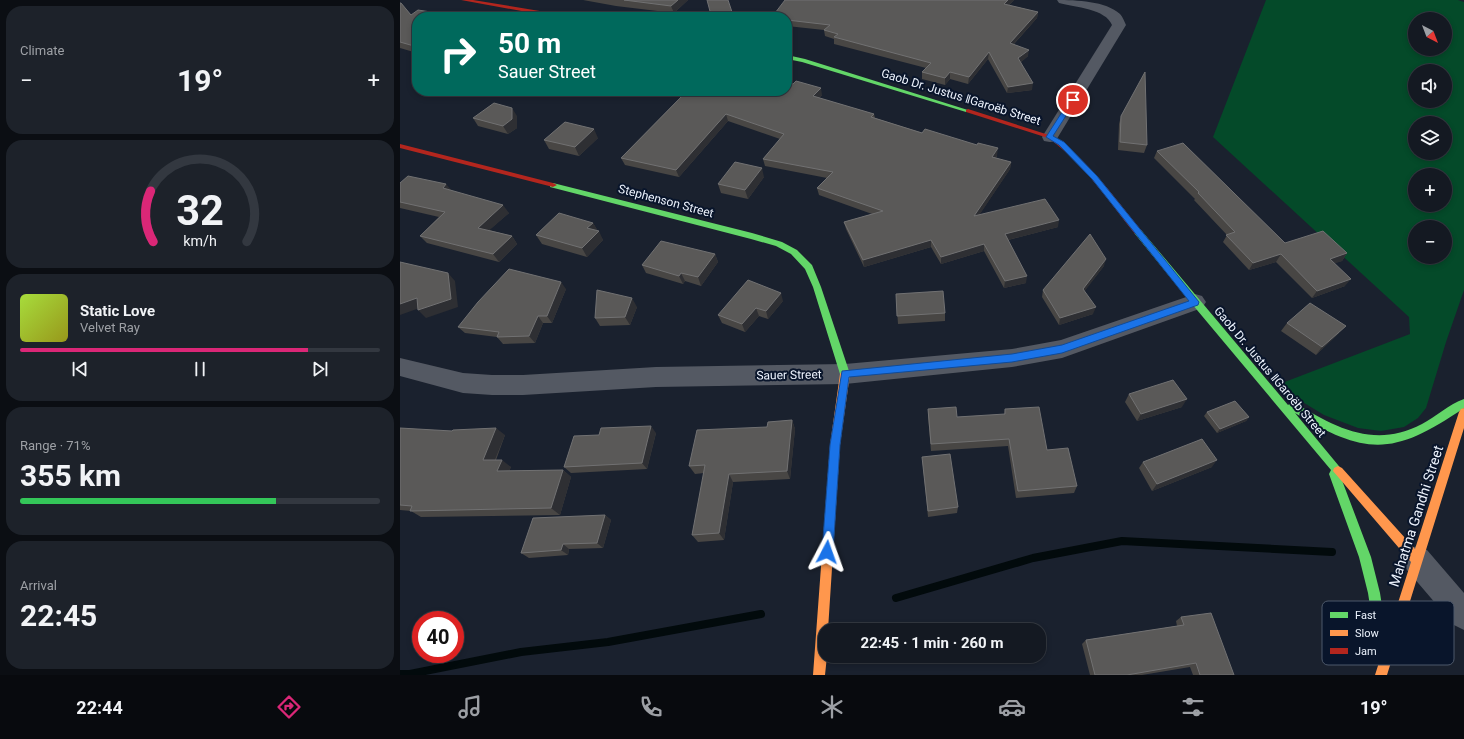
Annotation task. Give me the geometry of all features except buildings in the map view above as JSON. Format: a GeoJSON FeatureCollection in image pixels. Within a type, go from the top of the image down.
{"type":"FeatureCollection","features":[{"type":"Feature","properties":{"kind":"street"},"geometry":{"type":"LineString","coordinates":[[464,0],[535,12]]}},
{"type":"Feature","properties":{"kind":"street"},"geometry":{"type":"LineString","coordinates":[[1050,137],[1119,25],[1116,17],[1105,10],[1064,0]]}},
{"type":"Feature","properties":{"kind":"street","name":"Gaob Dr. Justus ǁGaroëb Street"},"geometry":{"type":"LineString","coordinates":[[792,58],[804,60],[1050,137],[1062,144],[1094,178],[1195,302],[1329,460],[1417,560]]}},
{"type":"Feature","properties":{"kind":"street","name":"Stephenson Street"},"geometry":{"type":"LineString","coordinates":[[400,146],[779,244],[794,252],[809,267],[817,287],[845,374]]}},
{"type":"Feature","properties":{"kind":"street","name":"Sauer Street"},"geometry":{"type":"LineString","coordinates":[[400,367],[463,382],[492,385],[523,385],[656,377],[845,374],[1012,358],[1056,350],[1195,302]]}},
{"type":"Feature","properties":{"kind":"street"},"geometry":{"type":"LineString","coordinates":[[819,675],[835,445],[845,374]]}},
{"type":"Feature","properties":{"kind":"street"},"geometry":{"type":"LineString","coordinates":[[1276,396],[1311,419],[1330,428],[1355,436],[1379,441],[1398,438],[1417,431],[1464,403]]}},
{"type":"Feature","properties":{"kind":"street","name":"Mahatma Gandhi Street"},"geometry":{"type":"LineString","coordinates":[[1404,601],[1464,412]]}},
{"type":"Feature","properties":{"kind":"street"},"geometry":{"type":"LineString","coordinates":[[1329,460],[1365,557],[1375,601]]}},
{"type":"Feature","properties":{"kind":"street"},"geometry":{"type":"LineString","coordinates":[[1417,560],[1452,601]]}},
{"type":"Feature","properties":{"kind":"street"},"geometry":{"type":"LineString","coordinates":[[1454,603],[1464,615]]}},
{"type":"Feature","properties":{"kind":"street","name":"Mahatma Gandhi Street"},"geometry":{"type":"LineString","coordinates":[[1381,675],[1384,665]]}},
{"type":"Feature","properties":{"kind":"green space"},"geometry":{"type":"Polygon","coordinates":[[[1266,0],[1458,0],[1464,2],[1464,290],[1426,408],[1418,418],[1404,427],[1381,431],[1358,428],[1324,415],[1301,401],[1282,383],[1410,334],[1409,317],[1213,137],[1266,0]]]}},
{"type":"Feature","properties":{"kind":"waterway"},"geometry":{"type":"LineString","coordinates":[[896,598],[1033,558],[1122,541],[1332,552]]}},
{"type":"Feature","properties":{"kind":"waterway"},"geometry":{"type":"LineString","coordinates":[[400,674],[410,674],[521,652],[608,642],[761,614]]}},
{"type":"Feature","properties":{"kind":"traffic: fast"},"geometry":{"type":"LineString","coordinates":[[792,58],[803,60],[968,111]]}},
{"type":"Feature","properties":{"kind":"traffic: fast"},"geometry":{"type":"LineString","coordinates":[[553,185],[752,236],[779,244],[794,252],[809,267],[817,287],[845,374]]}},
{"type":"Feature","properties":{"kind":"traffic: fast"},"geometry":{"type":"LineString","coordinates":[[1138,232],[1195,302],[1338,471]]}},
{"type":"Feature","properties":{"kind":"traffic: fast"},"geometry":{"type":"LineString","coordinates":[[1292,406],[1317,421],[1343,433],[1357,438],[1386,441],[1417,432],[1464,403]]}},
{"type":"Feature","properties":{"kind":"traffic: fast"},"geometry":{"type":"LineString","coordinates":[[1334,474],[1365,557],[1375,601]]}},
{"type":"Feature","properties":{"kind":"traffic: slow"},"geometry":{"type":"LineString","coordinates":[[819,675],[835,445],[845,374]]}},
{"type":"Feature","properties":{"kind":"traffic: slow"},"geometry":{"type":"LineString","coordinates":[[1404,601],[1464,412]]}},
{"type":"Feature","properties":{"kind":"traffic: slow"},"geometry":{"type":"LineString","coordinates":[[1338,471],[1417,560]]}},
{"type":"Feature","properties":{"kind":"traffic: slow"},"geometry":{"type":"LineString","coordinates":[[1381,675],[1384,665]]}},
{"type":"Feature","properties":{"kind":"traffic: jam"},"geometry":{"type":"LineString","coordinates":[[464,0],[535,12]]}},
{"type":"Feature","properties":{"kind":"traffic: jam"},"geometry":{"type":"LineString","coordinates":[[968,111],[1050,137],[1062,145],[1097,180],[1138,232]]}},
{"type":"Feature","properties":{"kind":"traffic: jam"},"geometry":{"type":"LineString","coordinates":[[400,146],[553,185]]}},
{"type":"Feature","properties":{"kind":"route"},"geometry":{"type":"LineString","coordinates":[[827,552],[835,445],[845,374],[1012,358],[1044,353],[1062,349],[1195,302],[1094,178],[1062,144],[1050,137],[1073,100]]}}]}
